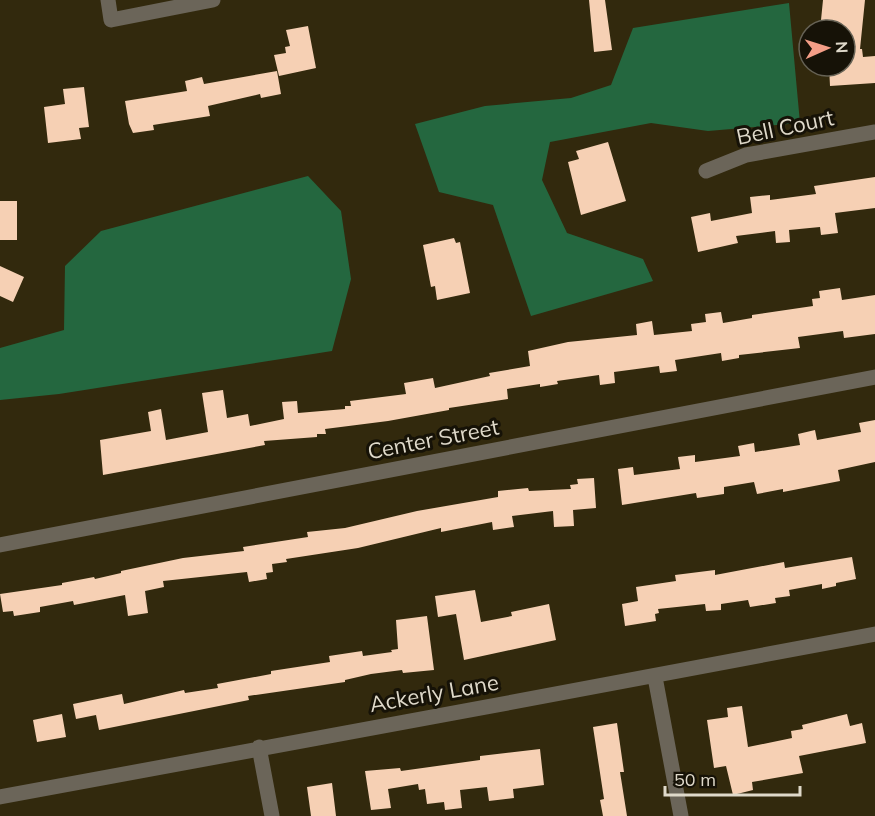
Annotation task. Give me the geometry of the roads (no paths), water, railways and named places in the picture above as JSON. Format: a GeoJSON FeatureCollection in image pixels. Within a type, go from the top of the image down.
{"type":"FeatureCollection","features":[{"type":"Feature","properties":{"kind":"street"},"geometry":{"type":"LineString","coordinates":[[108,0],[111,20],[213,0]]}},
{"type":"Feature","properties":{"kind":"street","name":"Bell Court"},"geometry":{"type":"LineString","coordinates":[[706,171],[746,155],[875,132]]}},
{"type":"Feature","properties":{"kind":"street","name":"Center Street"},"geometry":{"type":"LineString","coordinates":[[0,545],[875,377]]}},
{"type":"Feature","properties":{"kind":"street","name":"Ackerly Lane"},"geometry":{"type":"LineString","coordinates":[[0,797],[259,747],[655,677],[875,634]]}},
{"type":"Feature","properties":{"kind":"street"},"geometry":{"type":"LineString","coordinates":[[655,677],[681,816]]}},
{"type":"Feature","properties":{"kind":"street"},"geometry":{"type":"LineString","coordinates":[[259,747],[272,816]]}}]}
